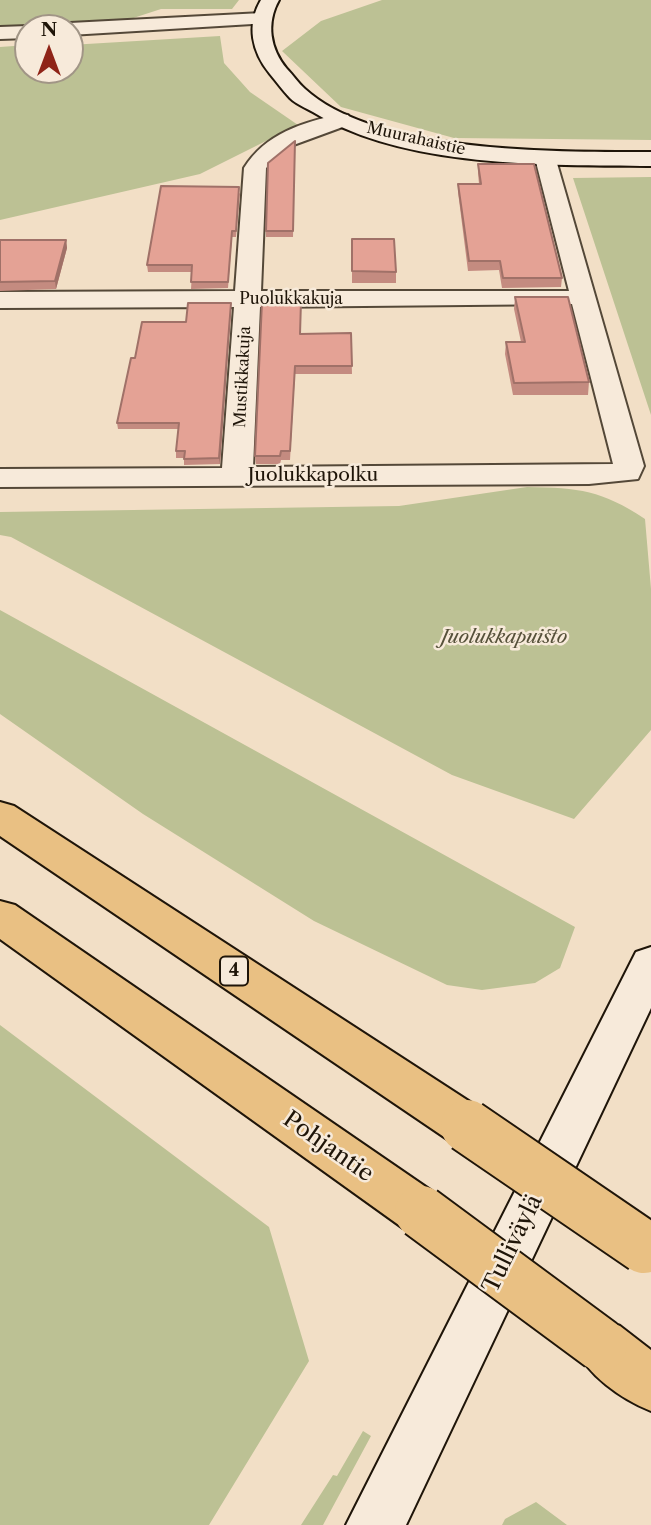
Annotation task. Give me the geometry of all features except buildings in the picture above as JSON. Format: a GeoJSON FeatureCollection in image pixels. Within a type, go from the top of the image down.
{"type":"FeatureCollection","features":[{"type":"Feature","properties":{"kind":"highway","name":"4"},"geometry":{"type":"LineString","coordinates":[[0,816],[648,1249]]}},
{"type":"Feature","properties":{"kind":"highway","name":"Pohjantie"},"geometry":{"type":"LineString","coordinates":[[0,917],[421,1212],[651,1384]]}},
{"type":"Feature","properties":{"kind":"street"},"geometry":{"type":"LineString","coordinates":[[84,28],[266,10]]}},
{"type":"Feature","properties":{"kind":"street","name":"Muurahaistie"},"geometry":{"type":"LineString","coordinates":[[266,10],[267,55],[276,72],[309,102],[340,120],[413,142],[460,150],[546,158],[651,159]]}},
{"type":"Feature","properties":{"kind":"street","name":"Mustikkakuja"},"geometry":{"type":"LineString","coordinates":[[237,476],[255,168],[261,156],[297,134],[340,120]]}},
{"type":"Feature","properties":{"kind":"street"},"geometry":{"type":"LineString","coordinates":[[546,158],[582,298]]}},
{"type":"Feature","properties":{"kind":"street","name":"Puolukkakuja"},"geometry":{"type":"LineString","coordinates":[[0,300],[582,298]]}},
{"type":"Feature","properties":{"kind":"street","name":"Juolukkapolku"},"geometry":{"type":"LineString","coordinates":[[0,478],[589,475],[627,472],[629,466],[582,298]]}},
{"type":"Feature","properties":{"kind":"street","name":"Tulliväylä"},"geometry":{"type":"LineString","coordinates":[[375,1525],[585,1093],[651,964]]}},
{"type":"Feature","properties":{"kind":"green space"},"geometry":{"type":"Polygon","coordinates":[[[0,0],[239,0],[232,9],[161,9],[121,22],[84,24],[84,14],[14,14],[14,27],[0,28],[0,0]]]}},
{"type":"Feature","properties":{"kind":"green space"},"geometry":{"type":"Polygon","coordinates":[[[382,0],[651,0],[651,140],[454,138],[341,107],[282,51],[321,21],[382,0]]]}},
{"type":"Feature","properties":{"kind":"green space"},"geometry":{"type":"Polygon","coordinates":[[[220,36],[224,63],[250,92],[298,125],[200,174],[0,220],[0,47],[14,46],[14,84],[84,84],[84,44],[220,36]]]}},
{"type":"Feature","properties":{"kind":"green space"},"geometry":{"type":"Polygon","coordinates":[[[651,177],[651,415],[573,178],[651,177]]]}},
{"type":"Feature","properties":{"kind":"green space","name":"Juolukkapuisto"},"geometry":{"type":"Polygon","coordinates":[[[527,487],[589,492],[615,502],[645,519],[651,589],[651,730],[574,819],[452,775],[11,537],[0,535],[0,512],[399,506],[527,487]]]}},
{"type":"Feature","properties":{"kind":"green space"},"geometry":{"type":"Polygon","coordinates":[[[0,610],[575,927],[560,968],[535,983],[482,990],[447,985],[314,921],[143,814],[0,714],[0,610]]]}},
{"type":"Feature","properties":{"kind":"green space"},"geometry":{"type":"Polygon","coordinates":[[[0,1025],[269,1227],[309,1361],[209,1525],[0,1525],[0,1025]]]}},
{"type":"Feature","properties":{"kind":"green space"},"geometry":{"type":"Polygon","coordinates":[[[363,1431],[371,1436],[323,1525],[301,1525],[333,1475],[337,1476],[363,1431]]]}},
{"type":"Feature","properties":{"kind":"green space"},"geometry":{"type":"Polygon","coordinates":[[[536,1502],[567,1525],[502,1525],[505,1519],[536,1502]]]}}]}
